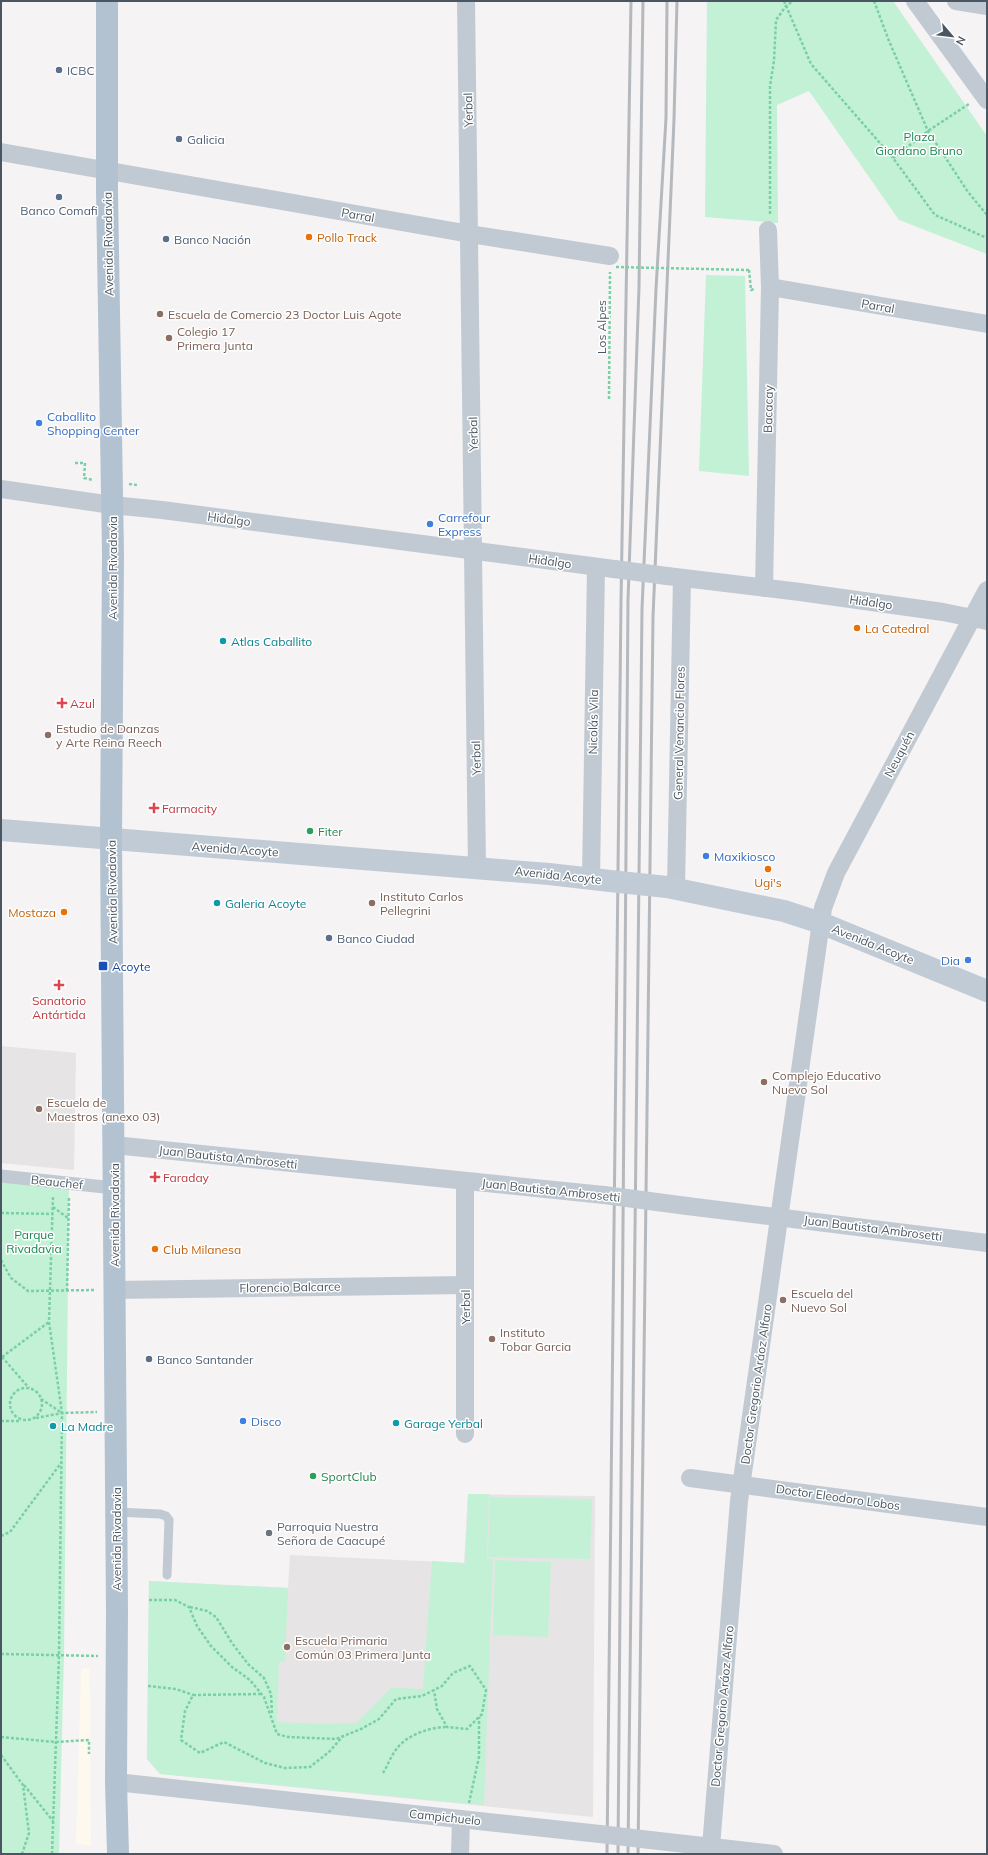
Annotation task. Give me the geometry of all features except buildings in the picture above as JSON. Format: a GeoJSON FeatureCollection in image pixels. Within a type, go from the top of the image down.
{"type":"FeatureCollection","features":[{"type":"Feature","properties":{"kind":"main road","name":"Avenida Rivadavia"},"geometry":{"type":"LineString","coordinates":[[107,1],[107,171],[112,505],[116,1782],[118,1854]]}},
{"type":"Feature","properties":{"kind":"main road","name":"Avenida Acoyte"},"geometry":{"type":"LineString","coordinates":[[1,830],[477,868],[671,887],[784,911],[821,923],[987,991]]}},
{"type":"Feature","properties":{"kind":"street","name":"Yerbal"},"geometry":{"type":"LineString","coordinates":[[466,1],[477,868]]}},
{"type":"Feature","properties":{"kind":"street"},"geometry":{"type":"LineString","coordinates":[[915,1],[985,97]]}},
{"type":"Feature","properties":{"kind":"street"},"geometry":{"type":"LineString","coordinates":[[956,1],[987,6]]}},
{"type":"Feature","properties":{"kind":"street","name":"Parral"},"geometry":{"type":"LineString","coordinates":[[1,152],[470,234],[613,261]]}},
{"type":"Feature","properties":{"kind":"street","name":"Bacacay"},"geometry":{"type":"LineString","coordinates":[[764,588],[770,287],[768,230]]}},
{"type":"Feature","properties":{"kind":"street","name":"Parral"},"geometry":{"type":"LineString","coordinates":[[770,287],[987,324]]}},
{"type":"Feature","properties":{"kind":"street","name":"Hidalgo"},"geometry":{"type":"LineString","coordinates":[[1,489],[112,505],[162,510],[764,588],[943,612],[979,620]]}},
{"type":"Feature","properties":{"kind":"street","name":"Nicolás Vila"},"geometry":{"type":"LineString","coordinates":[[596,567],[600,879]]}},
{"type":"Feature","properties":{"kind":"street","name":"General Venancio Flores"},"geometry":{"type":"LineString","coordinates":[[671,887],[674,577]]}},
{"type":"Feature","properties":{"kind":"street","name":"Neuquén"},"geometry":{"type":"LineString","coordinates":[[821,923],[823,908],[836,872],[979,620],[987,590]]}},
{"type":"Feature","properties":{"kind":"street","name":"Doctor Gregorio Aráoz Alfaro"},"geometry":{"type":"LineString","coordinates":[[711,1847],[738,1508],[821,923]]}},
{"type":"Feature","properties":{"kind":"street","name":"Juan Bautista Ambrosetti"},"geometry":{"type":"LineString","coordinates":[[114,1145],[604,1195],[987,1242]]}},
{"type":"Feature","properties":{"kind":"street","name":"Beauchef"},"geometry":{"type":"LineString","coordinates":[[1,1176],[114,1188]]}},
{"type":"Feature","properties":{"kind":"street","name":"Yerbal"},"geometry":{"type":"LineString","coordinates":[[465,1181],[465,1434]]}},
{"type":"Feature","properties":{"kind":"street","name":"Florencio Balcarce"},"geometry":{"type":"LineString","coordinates":[[114,1290],[465,1285]]}},
{"type":"Feature","properties":{"kind":"street","name":"Doctor Eleodoro Lobos"},"geometry":{"type":"LineString","coordinates":[[690,1478],[987,1517]]}},
{"type":"Feature","properties":{"kind":"street","name":"Campichuelo"},"geometry":{"type":"LineString","coordinates":[[116,1782],[600,1834],[659,1845],[711,1847],[774,1854]]}},
{"type":"Feature","properties":{"kind":"street"},"geometry":{"type":"LineString","coordinates":[[460,1854],[464,1819]]}},
{"type":"Feature","properties":{"kind":"lane"},"geometry":{"type":"LineString","coordinates":[[116,1512],[160,1514],[166,1516],[169,1520],[167,1574]]}},
{"type":"Feature","properties":{"kind":"path"},"geometry":{"type":"LineString","coordinates":[[784,1],[811,64],[893,158],[936,215],[987,238]]}},
{"type":"Feature","properties":{"kind":"path"},"geometry":{"type":"LineString","coordinates":[[768,230],[770,223],[770,86],[774,61],[776,20],[786,6],[793,1]]}},
{"type":"Feature","properties":{"kind":"path"},"geometry":{"type":"LineString","coordinates":[[874,1],[889,41],[928,131],[968,192],[987,215]]}},
{"type":"Feature","properties":{"kind":"path"},"geometry":{"type":"LineString","coordinates":[[893,158],[928,131],[985,97]]}},
{"type":"Feature","properties":{"kind":"path"},"geometry":{"type":"LineString","coordinates":[[613,261],[749,270],[750,290]]}},
{"type":"Feature","properties":{"kind":"path","name":"Los Alpes"},"geometry":{"type":"LineString","coordinates":[[609,399],[613,261]]}},
{"type":"Feature","properties":{"kind":"path"},"geometry":{"type":"LineString","coordinates":[[52,1854],[59,1655],[62,1462],[62,1413],[50,1322],[54,1181]]}},
{"type":"Feature","properties":{"kind":"path"},"geometry":{"type":"LineString","coordinates":[[66,1291],[69,1183]]}},
{"type":"Feature","properties":{"kind":"path"},"geometry":{"type":"LineString","coordinates":[[53,1207],[68,1218]]}},
{"type":"Feature","properties":{"kind":"path"},"geometry":{"type":"LineString","coordinates":[[1,1213],[53,1214]]}},
{"type":"Feature","properties":{"kind":"path"},"geometry":{"type":"LineString","coordinates":[[1,1260],[11,1278],[28,1292],[114,1290]]}},
{"type":"Feature","properties":{"kind":"path"},"geometry":{"type":"LineString","coordinates":[[50,1322],[2,1357],[29,1388],[38,1394],[41,1399],[62,1413]]}},
{"type":"Feature","properties":{"kind":"path"},"geometry":{"type":"LineString","coordinates":[[23,1421],[14,1416],[9,1406],[10,1400],[18,1390],[29,1388]]}},
{"type":"Feature","properties":{"kind":"path"},"geometry":{"type":"LineString","coordinates":[[34,1418],[41,1410],[41,1399]]}},
{"type":"Feature","properties":{"kind":"path"},"geometry":{"type":"LineString","coordinates":[[1,1421],[23,1421],[62,1413],[115,1412]]}},
{"type":"Feature","properties":{"kind":"path"},"geometry":{"type":"LineString","coordinates":[[1,1536],[10,1532],[62,1462]]}},
{"type":"Feature","properties":{"kind":"path"},"geometry":{"type":"LineString","coordinates":[[149,1600],[175,1600],[189,1607],[207,1611],[216,1617],[232,1644],[248,1664],[264,1678],[271,1694],[272,1718]]}},
{"type":"Feature","properties":{"kind":"path"},"geometry":{"type":"LineString","coordinates":[[189,1607],[197,1626],[211,1646],[232,1667],[250,1680],[261,1694],[272,1718],[277,1734],[288,1737],[336,1739],[361,1729],[379,1719],[396,1699],[422,1696],[442,1686],[453,1672],[470,1666],[486,1690],[482,1714],[467,1729],[447,1726],[433,1727],[398,1746],[383,1773]]}},
{"type":"Feature","properties":{"kind":"path"},"geometry":{"type":"LineString","coordinates":[[1,1654],[82,1655]]}},
{"type":"Feature","properties":{"kind":"path"},"geometry":{"type":"LineString","coordinates":[[148,1686],[176,1689],[193,1695],[261,1694]]}},
{"type":"Feature","properties":{"kind":"path"},"geometry":{"type":"LineString","coordinates":[[434,1690],[437,1708],[447,1726]]}},
{"type":"Feature","properties":{"kind":"path"},"geometry":{"type":"LineString","coordinates":[[193,1695],[185,1711],[181,1740],[200,1753],[224,1742],[265,1763],[285,1768],[310,1767],[329,1752],[343,1736]]}},
{"type":"Feature","properties":{"kind":"path"},"geometry":{"type":"LineString","coordinates":[[464,1819],[479,1757],[479,1717]]}},
{"type":"Feature","properties":{"kind":"path"},"geometry":{"type":"LineString","coordinates":[[1,1737],[55,1742],[89,1740],[89,1754]]}},
{"type":"Feature","properties":{"kind":"path"},"geometry":{"type":"LineString","coordinates":[[1,1755],[23,1785],[53,1821]]}},
{"type":"Feature","properties":{"kind":"path"},"geometry":{"type":"LineString","coordinates":[[22,1854],[29,1833],[23,1785]]}},
{"type":"Feature","properties":{"kind":"shaded area"},"geometry":{"type":"Polygon","coordinates":[[[1,1046],[76,1053],[74,1170],[1,1163],[1,1046]]]}},
{"type":"Feature","properties":{"kind":"shaded area"},"geometry":{"type":"Polygon","coordinates":[[[468,1494],[595,1496],[593,1817],[160,1774],[147,1759],[149,1581],[288,1588],[290,1555],[464,1563],[468,1494]]]}},
{"type":"Feature","properties":{"kind":"shaded area"},"geometry":{"type":"Polygon","coordinates":[[[90,1668],[91,1846],[76,1843],[81,1669],[90,1668]]]}},
{"type":"Feature","properties":{"kind":"green space","name":"Plaza Giordano Bruno"},"geometry":{"type":"Polygon","coordinates":[[[707,1],[893,1],[987,136],[987,254],[899,220],[809,91],[777,105],[778,223],[705,217],[707,1]]]}},
{"type":"Feature","properties":{"kind":"green space"},"geometry":{"type":"Polygon","coordinates":[[[706,275],[745,276],[749,476],[699,471],[706,275]]]}},
{"type":"Feature","properties":{"kind":"green space","name":"Parque Rivadavia"},"geometry":{"type":"Polygon","coordinates":[[[1,1176],[69,1183],[64,1655],[59,1854],[1,1854],[1,1176]]]}},
{"type":"Feature","properties":{"kind":"green space","name":"Escuela Primaria Común 03 Primera Junta"},"geometry":{"type":"Polygon","coordinates":[[[468,1494],[489,1494],[487,1559],[493,1559],[484,1805],[160,1774],[147,1759],[149,1581],[288,1588],[285,1662],[279,1662],[277,1722],[323,1724],[356,1723],[391,1688],[423,1689],[432,1561],[465,1563],[468,1494]]]}},
{"type":"Feature","properties":{"kind":"green space"},"geometry":{"type":"Polygon","coordinates":[[[490,1497],[592,1499],[590,1559],[488,1557],[490,1497]]]}},
{"type":"Feature","properties":{"kind":"green space"},"geometry":{"type":"Polygon","coordinates":[[[495,1560],[551,1562],[548,1637],[493,1635],[495,1560]]]}},
{"type":"Feature","properties":{"kind":"railway"},"geometry":{"type":"LineString","coordinates":[[607,1854],[621,602],[631,1]]}},
{"type":"Feature","properties":{"kind":"railway"},"geometry":{"type":"LineString","coordinates":[[618,1854],[628,600],[639,287],[643,1]]}},
{"type":"Feature","properties":{"kind":"railway"},"geometry":{"type":"LineString","coordinates":[[628,1854],[642,609],[656,289],[666,118],[667,1]]}},
{"type":"Feature","properties":{"kind":"railway"},"geometry":{"type":"LineString","coordinates":[[638,1854],[653,617],[674,119],[677,1]]}},
{"type":"Feature","properties":{"kind":"place","name":"ICBC"},"geometry":{"type":"Point","coordinates":[59,70]}},
{"type":"Feature","properties":{"kind":"place","name":"Galicia"},"geometry":{"type":"Point","coordinates":[179,139]}},
{"type":"Feature","properties":{"kind":"place","name":"Banco Comafi"},"geometry":{"type":"Point","coordinates":[59,197]}},
{"type":"Feature","properties":{"kind":"place","name":"Pollo Track"},"geometry":{"type":"Point","coordinates":[309,237]}},
{"type":"Feature","properties":{"kind":"place","name":"Banco Nación"},"geometry":{"type":"Point","coordinates":[166,239]}},
{"type":"Feature","properties":{"kind":"place","name":"Escuela de Comercio 23 Doctor Luis Agote"},"geometry":{"type":"Point","coordinates":[160,314]}},
{"type":"Feature","properties":{"kind":"place","name":"Colegio 17 Primera Junta"},"geometry":{"type":"Point","coordinates":[169,338]}},
{"type":"Feature","properties":{"kind":"place","name":"Caballito Shopping Center"},"geometry":{"type":"Point","coordinates":[39,423]}},
{"type":"Feature","properties":{"kind":"place","name":"Carrefour Express"},"geometry":{"type":"Point","coordinates":[430,524]}},
{"type":"Feature","properties":{"kind":"place","name":"La Catedral"},"geometry":{"type":"Point","coordinates":[857,628]}},
{"type":"Feature","properties":{"kind":"place","name":"Atlas Caballito"},"geometry":{"type":"Point","coordinates":[223,641]}},
{"type":"Feature","properties":{"kind":"place","name":"Azul"},"geometry":{"type":"Point","coordinates":[62,703]}},
{"type":"Feature","properties":{"kind":"place","name":"Estudio de Danzas y Arte Reina Reech"},"geometry":{"type":"Point","coordinates":[48,735]}},
{"type":"Feature","properties":{"kind":"place","name":"Farmacity"},"geometry":{"type":"Point","coordinates":[154,808]}},
{"type":"Feature","properties":{"kind":"place","name":"Fiter"},"geometry":{"type":"Point","coordinates":[310,831]}},
{"type":"Feature","properties":{"kind":"place","name":"Maxikiosco"},"geometry":{"type":"Point","coordinates":[706,856]}},
{"type":"Feature","properties":{"kind":"place","name":"Ugi's"},"geometry":{"type":"Point","coordinates":[768,869]}},
{"type":"Feature","properties":{"kind":"place","name":"Galeria Acoyte"},"geometry":{"type":"Point","coordinates":[217,903]}},
{"type":"Feature","properties":{"kind":"place","name":"Instituto Carlos Pellegrini"},"geometry":{"type":"Point","coordinates":[372,903]}},
{"type":"Feature","properties":{"kind":"place","name":"Mostaza"},"geometry":{"type":"Point","coordinates":[64,912]}},
{"type":"Feature","properties":{"kind":"place","name":"Banco Ciudad"},"geometry":{"type":"Point","coordinates":[329,938]}},
{"type":"Feature","properties":{"kind":"place","name":"Dia"},"geometry":{"type":"Point","coordinates":[968,960]}},
{"type":"Feature","properties":{"kind":"place","name":"Acoyte"},"geometry":{"type":"Point","coordinates":[103,966]}},
{"type":"Feature","properties":{"kind":"place","name":"Sanatorio Antártida"},"geometry":{"type":"Point","coordinates":[59,985]}},
{"type":"Feature","properties":{"kind":"place","name":"Complejo Educativo Nuevo Sol"},"geometry":{"type":"Point","coordinates":[764,1082]}},
{"type":"Feature","properties":{"kind":"place","name":"Escuela de Maestros (anexo 03)"},"geometry":{"type":"Point","coordinates":[39,1109]}},
{"type":"Feature","properties":{"kind":"place","name":"Faraday"},"geometry":{"type":"Point","coordinates":[155,1177]}},
{"type":"Feature","properties":{"kind":"place","name":"Club Milanesa"},"geometry":{"type":"Point","coordinates":[155,1249]}},
{"type":"Feature","properties":{"kind":"place","name":"Escuela del Nuevo Sol"},"geometry":{"type":"Point","coordinates":[783,1300]}},
{"type":"Feature","properties":{"kind":"place","name":"Instituto Tobar Garcia"},"geometry":{"type":"Point","coordinates":[492,1339]}},
{"type":"Feature","properties":{"kind":"place","name":"Banco Santander"},"geometry":{"type":"Point","coordinates":[149,1359]}},
{"type":"Feature","properties":{"kind":"place","name":"Disco"},"geometry":{"type":"Point","coordinates":[243,1421]}},
{"type":"Feature","properties":{"kind":"place","name":"Garage Yerbal"},"geometry":{"type":"Point","coordinates":[396,1423]}},
{"type":"Feature","properties":{"kind":"place","name":"La Madre"},"geometry":{"type":"Point","coordinates":[53,1426]}},
{"type":"Feature","properties":{"kind":"place","name":"SportClub"},"geometry":{"type":"Point","coordinates":[313,1476]}},
{"type":"Feature","properties":{"kind":"place","name":"Parroquia Nuestra Señora de Caacupé"},"geometry":{"type":"Point","coordinates":[269,1533]}},
{"type":"Feature","properties":{"kind":"place","name":"Escuela Primaria Común 03 Primera Junta"},"geometry":{"type":"Point","coordinates":[287,1647]}}]}
